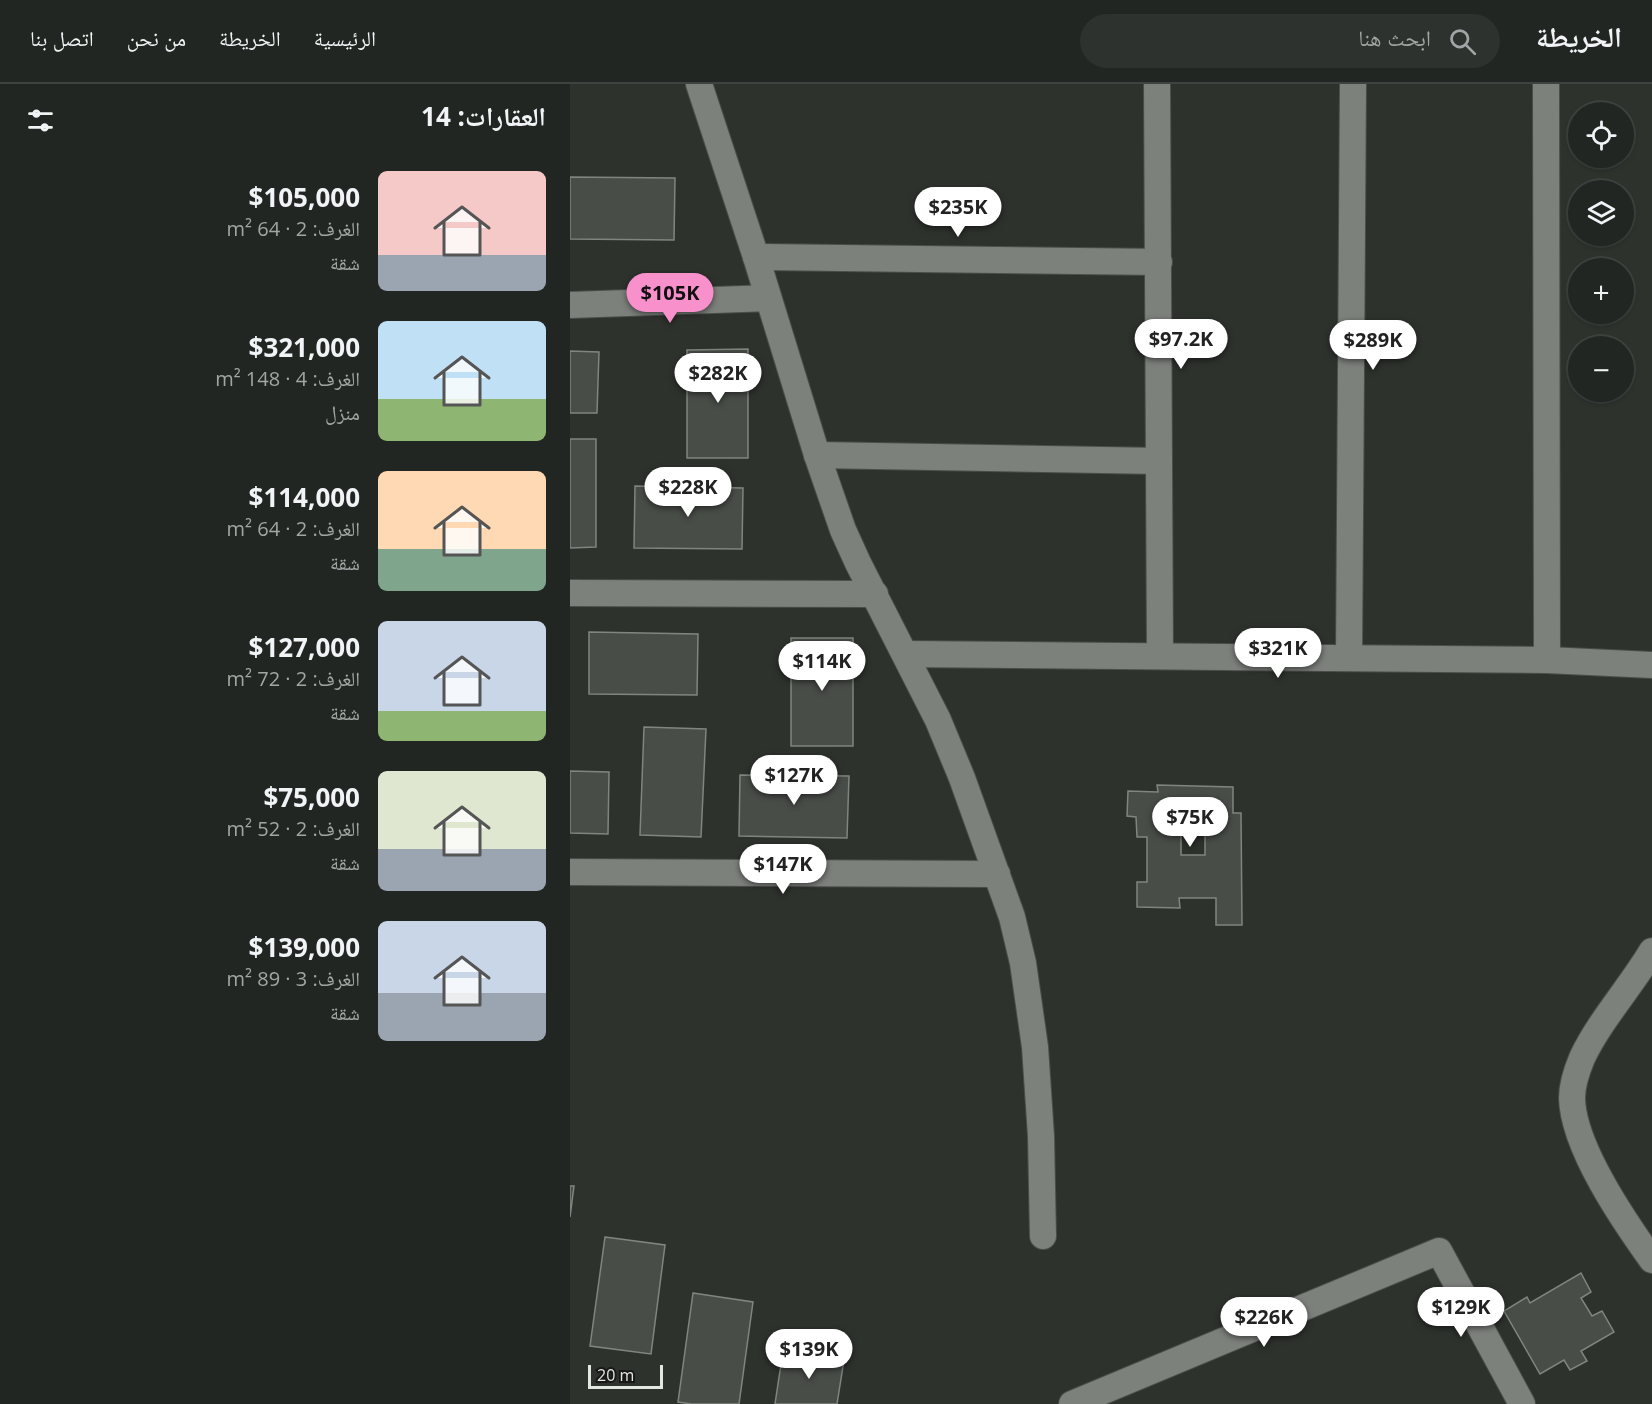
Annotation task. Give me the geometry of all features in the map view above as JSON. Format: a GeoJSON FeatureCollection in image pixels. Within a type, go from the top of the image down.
{"type":"FeatureCollection","features":[{"type":"Feature","properties":{"kind":"street"},"geometry":{"type":"LineString","coordinates":[[699,84],[843,530],[938,720],[962,778],[1012,917],[1030,1005],[1039,1096],[1043,1236]]}},
{"type":"Feature","properties":{"kind":"street"},"geometry":{"type":"LineString","coordinates":[[1157,84],[1160,656]]}},
{"type":"Feature","properties":{"kind":"street"},"geometry":{"type":"LineString","coordinates":[[1349,658],[1353,84]]}},
{"type":"Feature","properties":{"kind":"street"},"geometry":{"type":"LineString","coordinates":[[1546,84],[1547,660]]}},
{"type":"Feature","properties":{"kind":"street"},"geometry":{"type":"LineString","coordinates":[[756,257],[1159,262]]}},
{"type":"Feature","properties":{"kind":"street"},"geometry":{"type":"LineString","coordinates":[[570,305],[768,298]]}},
{"type":"Feature","properties":{"kind":"street"},"geometry":{"type":"LineString","coordinates":[[817,455],[1159,461]]}},
{"type":"Feature","properties":{"kind":"street"},"geometry":{"type":"LineString","coordinates":[[570,593],[875,594]]}},
{"type":"Feature","properties":{"kind":"street"},"geometry":{"type":"LineString","coordinates":[[905,654],[1547,660],[1652,665]]}},
{"type":"Feature","properties":{"kind":"street"},"geometry":{"type":"LineString","coordinates":[[570,872],[997,874]]}},
{"type":"Feature","properties":{"kind":"street"},"geometry":{"type":"LineString","coordinates":[[1652,951],[1589,1046],[1577,1073],[1572,1097],[1578,1128],[1592,1162],[1620,1213],[1652,1260]]}},
{"type":"Feature","properties":{"kind":"street"},"geometry":{"type":"LineString","coordinates":[[1072,1404],[1439,1251],[1522,1404]]}},
{"type":"Feature","properties":{"kind":"building"},"geometry":{"type":"Polygon","coordinates":[[[570,177],[675,178],[674,240],[570,239],[570,177]]]}},
{"type":"Feature","properties":{"kind":"building"},"geometry":{"type":"Polygon","coordinates":[[[748,349],[748,458],[687,458],[687,350],[748,349]]]}},
{"type":"Feature","properties":{"kind":"building"},"geometry":{"type":"Polygon","coordinates":[[[570,351],[599,352],[597,413],[570,413],[570,351]]]}},
{"type":"Feature","properties":{"kind":"building"},"geometry":{"type":"Polygon","coordinates":[[[570,439],[596,439],[596,547],[570,548],[570,439]]]}},
{"type":"Feature","properties":{"kind":"building"},"geometry":{"type":"Polygon","coordinates":[[[635,486],[743,488],[742,549],[634,548],[635,486]]]}},
{"type":"Feature","properties":{"kind":"building"},"geometry":{"type":"Polygon","coordinates":[[[589,632],[698,634],[697,695],[589,694],[589,632]]]}},
{"type":"Feature","properties":{"kind":"building"},"geometry":{"type":"Polygon","coordinates":[[[791,638],[853,638],[853,746],[791,746],[791,638]]]}},
{"type":"Feature","properties":{"kind":"building"},"geometry":{"type":"Polygon","coordinates":[[[644,727],[706,729],[701,837],[640,835],[644,727]]]}},
{"type":"Feature","properties":{"kind":"building"},"geometry":{"type":"Polygon","coordinates":[[[570,771],[609,772],[608,834],[570,833],[570,771]]]}},
{"type":"Feature","properties":{"kind":"building"},"geometry":{"type":"Polygon","coordinates":[[[740,775],[849,776],[847,838],[739,836],[740,775]]]}},
{"type":"Feature","properties":{"kind":"building"},"geometry":{"type":"Polygon","coordinates":[[[1157,785],[1233,787],[1233,813],[1241,813],[1242,925],[1216,925],[1216,898],[1179,898],[1180,908],[1137,907],[1137,882],[1147,882],[1147,837],[1137,837],[1136,817],[1127,816],[1128,791],[1158,792],[1157,785]],[[1181,824],[1181,855],[1205,855],[1205,824],[1181,824]]]}},
{"type":"Feature","properties":{"kind":"building"},"geometry":{"type":"Polygon","coordinates":[[[570,1186],[574,1186],[570,1217],[570,1186]]]}},
{"type":"Feature","properties":{"kind":"building"},"geometry":{"type":"Polygon","coordinates":[[[605,1237],[665,1245],[651,1354],[590,1346],[605,1237]]]}},
{"type":"Feature","properties":{"kind":"building"},"geometry":{"type":"Polygon","coordinates":[[[1581,1273],[1591,1292],[1581,1298],[1592,1316],[1602,1311],[1614,1332],[1581,1351],[1587,1361],[1570,1370],[1564,1360],[1540,1374],[1504,1311],[1527,1297],[1530,1303],[1581,1273]]]}},
{"type":"Feature","properties":{"kind":"building"},"geometry":{"type":"Polygon","coordinates":[[[693,1293],[753,1302],[739,1404],[678,1402],[693,1293]]]}},
{"type":"Feature","properties":{"kind":"building"},"geometry":{"type":"Polygon","coordinates":[[[783,1351],[844,1360],[837,1404],[775,1404],[783,1351]]]}}]}
